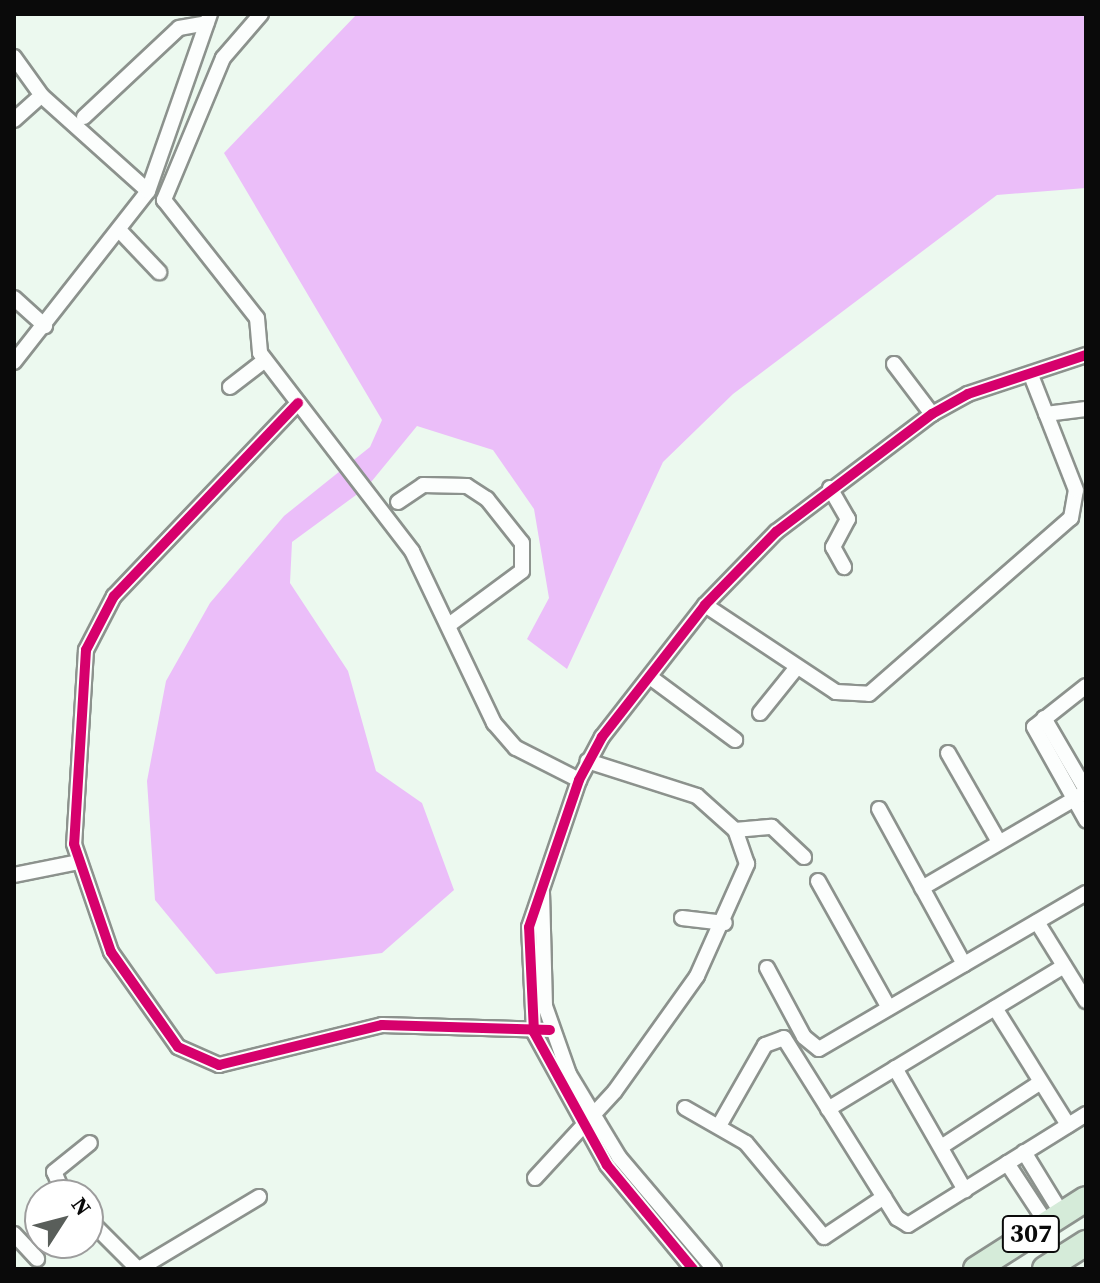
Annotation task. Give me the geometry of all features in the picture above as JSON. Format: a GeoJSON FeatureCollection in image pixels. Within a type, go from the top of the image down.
{"type":"FeatureCollection","features":[{"type":"Feature","properties":{"kind":"main road","name":"307"},"geometry":{"type":"LineString","coordinates":[[976,1269],[1086,1199]]}},
{"type":"Feature","properties":{"kind":"main road","name":"307"},"geometry":{"type":"LineString","coordinates":[[1045,1269],[1086,1243]]}},
{"type":"Feature","properties":{"kind":"street"},"geometry":{"type":"LineString","coordinates":[[261,14],[223,58],[164,194],[257,318],[265,360],[412,551],[450,624],[494,723],[516,748],[579,780]]}},
{"type":"Feature","properties":{"kind":"street"},"geometry":{"type":"LineString","coordinates":[[84,117],[179,28],[209,18]]}},
{"type":"Feature","properties":{"kind":"street"},"geometry":{"type":"LineString","coordinates":[[14,362],[120,231],[148,191],[209,18]]}},
{"type":"Feature","properties":{"kind":"street"},"geometry":{"type":"LineString","coordinates":[[14,57],[42,96],[148,191]]}},
{"type":"Feature","properties":{"kind":"street"},"geometry":{"type":"LineString","coordinates":[[14,120],[36,100]]}},
{"type":"Feature","properties":{"kind":"street"},"geometry":{"type":"LineString","coordinates":[[120,231],[159,272]]}},
{"type":"Feature","properties":{"kind":"street"},"geometry":{"type":"LineString","coordinates":[[14,298],[45,326]]}},
{"type":"Feature","properties":{"kind":"street"},"geometry":{"type":"LineString","coordinates":[[693,1269],[583,1129],[534,1032],[527,951],[542,892],[587,761],[705,605],[830,488],[932,414],[1086,355]]}},
{"type":"Feature","properties":{"kind":"street"},"geometry":{"type":"LineString","coordinates":[[230,387],[265,360]]}},
{"type":"Feature","properties":{"kind":"street"},"geometry":{"type":"LineString","coordinates":[[894,364],[932,414]]}},
{"type":"Feature","properties":{"kind":"street"},"geometry":{"type":"LineString","coordinates":[[705,605],[836,692],[869,694],[1071,518],[1076,490],[1031,375]]}},
{"type":"Feature","properties":{"kind":"street"},"geometry":{"type":"LineString","coordinates":[[298,403],[209,489],[104,612],[80,682],[79,862],[111,952],[154,1019],[197,1058],[238,1065],[382,1025],[534,1032],[550,1030]]}},
{"type":"Feature","properties":{"kind":"street"},"geometry":{"type":"LineString","coordinates":[[1046,414],[1086,409]]}},
{"type":"Feature","properties":{"kind":"street"},"geometry":{"type":"LineString","coordinates":[[398,502],[423,485],[467,486],[487,499],[522,543],[522,571],[450,624]]}},
{"type":"Feature","properties":{"kind":"street"},"geometry":{"type":"LineString","coordinates":[[830,488],[848,519],[833,547],[844,567]]}},
{"type":"Feature","properties":{"kind":"street"},"geometry":{"type":"LineString","coordinates":[[760,713],[797,667]]}},
{"type":"Feature","properties":{"kind":"street"},"geometry":{"type":"LineString","coordinates":[[650,677],[735,740]]}},
{"type":"Feature","properties":{"kind":"street"},"geometry":{"type":"LineString","coordinates":[[1086,686],[1040,721],[1082,793],[1086,820]]}},
{"type":"Feature","properties":{"kind":"street"},"geometry":{"type":"LineString","coordinates":[[948,753],[999,842]]}},
{"type":"Feature","properties":{"kind":"street"},"geometry":{"type":"LineString","coordinates":[[535,1178],[583,1129],[697,976],[725,923],[747,864],[735,830],[697,796],[587,761]]}},
{"type":"Feature","properties":{"kind":"street"},"geometry":{"type":"LineString","coordinates":[[922,888],[1082,793]]}},
{"type":"Feature","properties":{"kind":"street"},"geometry":{"type":"LineString","coordinates":[[879,809],[964,964]]}},
{"type":"Feature","properties":{"kind":"street"},"geometry":{"type":"LineString","coordinates":[[735,830],[772,827],[804,857]]}},
{"type":"Feature","properties":{"kind":"street"},"geometry":{"type":"LineString","coordinates":[[14,875],[79,862]]}},
{"type":"Feature","properties":{"kind":"street"},"geometry":{"type":"LineString","coordinates":[[818,881],[889,1008]]}},
{"type":"Feature","properties":{"kind":"street"},"geometry":{"type":"LineString","coordinates":[[542,892],[550,1030],[593,1115],[714,1269]]}},
{"type":"Feature","properties":{"kind":"street"},"geometry":{"type":"LineString","coordinates":[[767,968],[813,1047],[889,1008],[1086,893]]}},
{"type":"Feature","properties":{"kind":"street"},"geometry":{"type":"LineString","coordinates":[[682,918],[725,923]]}},
{"type":"Feature","properties":{"kind":"street"},"geometry":{"type":"LineString","coordinates":[[1037,922],[1086,1001]]}},
{"type":"Feature","properties":{"kind":"street"},"geometry":{"type":"LineString","coordinates":[[828,1109],[1064,966]]}},
{"type":"Feature","properties":{"kind":"street"},"geometry":{"type":"LineString","coordinates":[[995,1008],[1068,1125]]}},
{"type":"Feature","properties":{"kind":"street"},"geometry":{"type":"LineString","coordinates":[[720,1124],[774,1036],[784,1038],[884,1197],[908,1225],[1086,1114]]}},
{"type":"Feature","properties":{"kind":"street"},"geometry":{"type":"LineString","coordinates":[[895,1068],[965,1190]]}},
{"type":"Feature","properties":{"kind":"street"},"geometry":{"type":"LineString","coordinates":[[941,1147],[1041,1082]]}},
{"type":"Feature","properties":{"kind":"street"},"geometry":{"type":"LineString","coordinates":[[685,1108],[720,1124],[746,1143],[824,1237],[884,1197]]}},
{"type":"Feature","properties":{"kind":"street"},"geometry":{"type":"LineString","coordinates":[[57,1179],[54,1172],[90,1143]]}},
{"type":"Feature","properties":{"kind":"street"},"geometry":{"type":"LineString","coordinates":[[1024,1152],[1054,1219]]}},
{"type":"Feature","properties":{"kind":"street"},"geometry":{"type":"LineString","coordinates":[[1007,1163],[1054,1219]]}},
{"type":"Feature","properties":{"kind":"street"},"geometry":{"type":"LineString","coordinates":[[104,1235],[139,1269],[259,1197]]}},
{"type":"Feature","properties":{"kind":"shaded area"},"geometry":{"type":"Polygon","coordinates":[[[357,14],[1086,14],[1086,188],[997,195],[733,394],[663,462],[567,669],[527,639],[549,598],[534,509],[493,450],[417,426],[367,487],[292,542],[290,583],[348,671],[376,771],[422,803],[454,890],[382,953],[216,974],[155,900],[147,781],[166,681],[210,603],[284,516],[370,447],[382,420],[224,153],[357,14]]]}},
{"type":"Feature","properties":{"kind":"cycle path"},"geometry":{"type":"LineString","coordinates":[[693,1269],[607,1165],[534,1032],[529,927],[579,780],[602,737],[705,605],[776,532],[932,414],[968,394],[1086,355]]}},
{"type":"Feature","properties":{"kind":"cycle path"},"geometry":{"type":"LineString","coordinates":[[298,403],[114,596],[86,650],[74,844],[111,952],[178,1047],[219,1065],[382,1025],[550,1030]]}}]}
